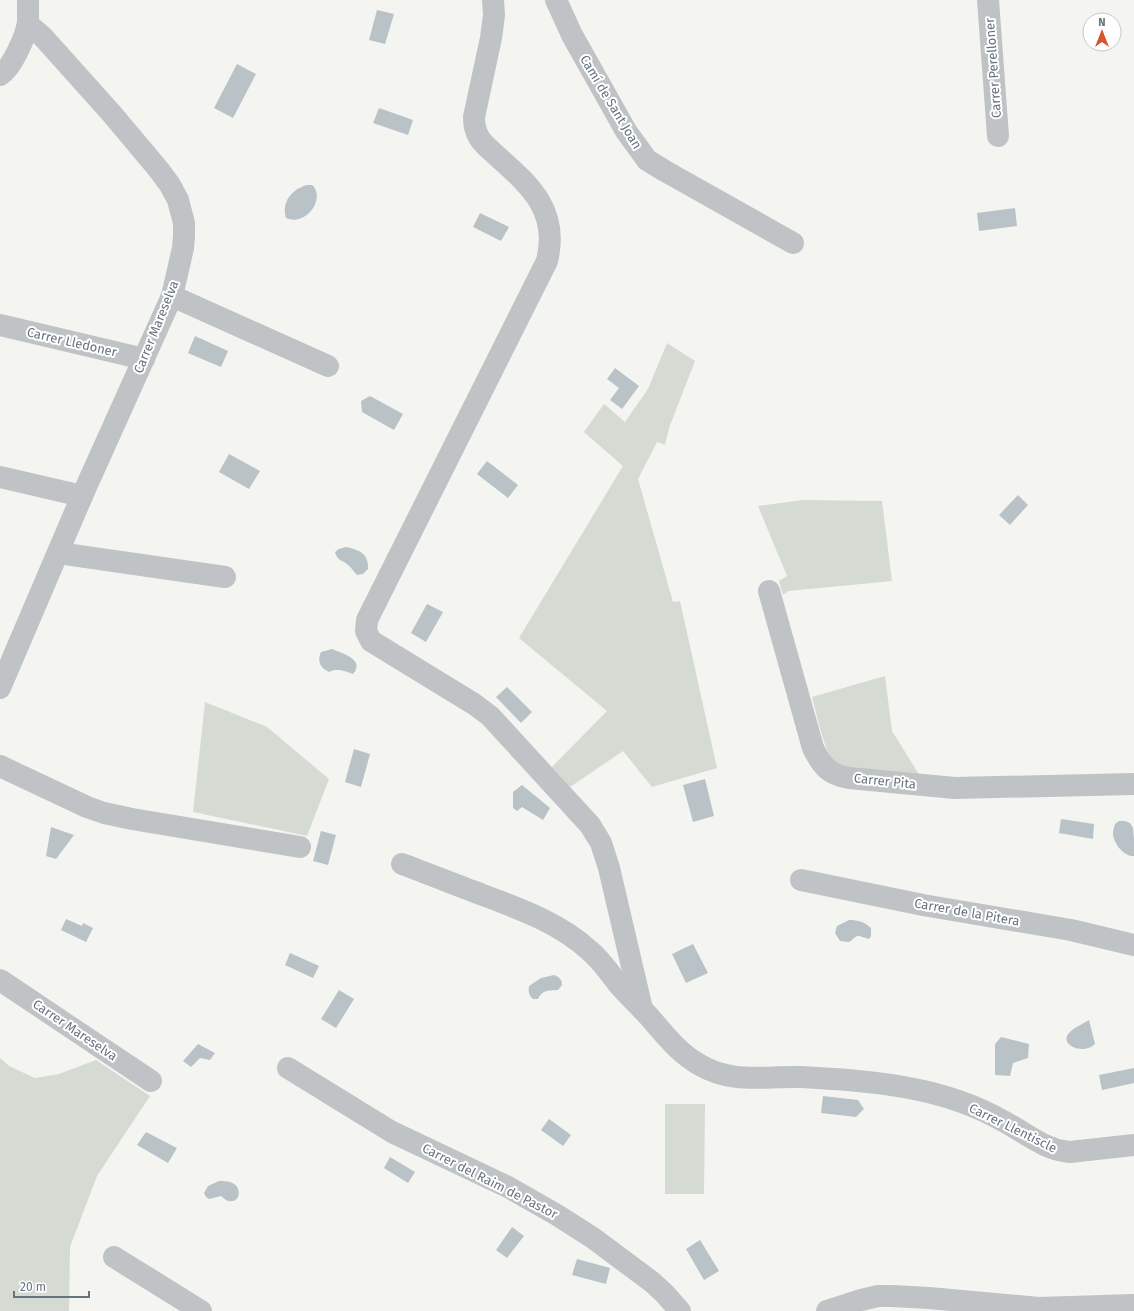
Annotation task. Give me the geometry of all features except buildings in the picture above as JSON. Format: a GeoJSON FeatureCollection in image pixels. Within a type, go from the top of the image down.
{"type":"FeatureCollection","features":[{"type":"Feature","properties":{"kind":"street"},"geometry":{"type":"LineString","coordinates":[[0,75],[4,73],[16,57],[28,24],[28,0]]}},
{"type":"Feature","properties":{"kind":"street"},"geometry":{"type":"LineString","coordinates":[[493,0],[494,15],[491,38],[474,117],[474,126],[482,143],[525,182],[540,202],[548,222],[550,247],[547,261],[367,620],[366,631],[371,641],[474,704],[490,716],[590,825],[600,844],[609,868],[642,1009]]}},
{"type":"Feature","properties":{"kind":"street","name":"Camí de Sant Joan"},"geometry":{"type":"LineString","coordinates":[[556,0],[572,35],[614,111],[626,131],[647,160],[792,244]]}},
{"type":"Feature","properties":{"kind":"street","name":"Carrer Perelloner"},"geometry":{"type":"LineString","coordinates":[[988,0],[998,136]]}},
{"type":"Feature","properties":{"kind":"street","name":"Carrer Mareselva"},"geometry":{"type":"LineString","coordinates":[[0,688],[4,668],[58,553],[172,296],[183,248],[184,223],[178,200],[170,184],[112,114],[43,37],[28,24]]}},
{"type":"Feature","properties":{"kind":"street"},"geometry":{"type":"LineString","coordinates":[[172,296],[328,366]]}},
{"type":"Feature","properties":{"kind":"street","name":"Carrer Lledoner"},"geometry":{"type":"LineString","coordinates":[[0,325],[144,359]]}},
{"type":"Feature","properties":{"kind":"street"},"geometry":{"type":"LineString","coordinates":[[0,478],[82,496]]}},
{"type":"Feature","properties":{"kind":"street"},"geometry":{"type":"LineString","coordinates":[[58,553],[225,577]]}},
{"type":"Feature","properties":{"kind":"street","name":"Carrer Pita"},"geometry":{"type":"LineString","coordinates":[[769,591],[813,748],[818,758],[831,773],[837,776],[849,778],[955,788],[1134,784]]}},
{"type":"Feature","properties":{"kind":"street"},"geometry":{"type":"LineString","coordinates":[[0,766],[87,807],[104,813],[300,847]]}},
{"type":"Feature","properties":{"kind":"street","name":"Carrer Llentiscle"},"geometry":{"type":"LineString","coordinates":[[402,864],[504,903],[567,932],[602,961],[620,986],[680,1051],[710,1071],[734,1078],[778,1076],[821,1078],[889,1084],[916,1089],[979,1109],[1005,1121],[1051,1149],[1061,1152],[1134,1145]]}},
{"type":"Feature","properties":{"kind":"street","name":"Carrer de la Pitera"},"geometry":{"type":"LineString","coordinates":[[801,880],[923,905],[1071,930],[1134,945]]}},
{"type":"Feature","properties":{"kind":"street","name":"Carrer Mareselva"},"geometry":{"type":"LineString","coordinates":[[0,980],[151,1081]]}},
{"type":"Feature","properties":{"kind":"street","name":"Carrer del Raim de Pastor"},"geometry":{"type":"LineString","coordinates":[[288,1068],[392,1132],[501,1184],[557,1215],[593,1238],[652,1282],[680,1311]]}},
{"type":"Feature","properties":{"kind":"street"},"geometry":{"type":"LineString","coordinates":[[114,1257],[201,1311]]}},
{"type":"Feature","properties":{"kind":"street"},"geometry":{"type":"LineString","coordinates":[[827,1311],[878,1296],[929,1298],[1039,1308],[1134,1305]]}},
{"type":"Feature","properties":{"kind":"shaded area"},"geometry":{"type":"Polygon","coordinates":[[[377,10],[394,14],[385,44],[369,40],[377,10]]]}},
{"type":"Feature","properties":{"kind":"shaded area"},"geometry":{"type":"Polygon","coordinates":[[[237,64],[256,74],[233,118],[214,108],[237,64]]]}},
{"type":"Feature","properties":{"kind":"shaded area"},"geometry":{"type":"Polygon","coordinates":[[[379,108],[413,120],[408,135],[373,123],[379,108]]]}},
{"type":"Feature","properties":{"kind":"shaded area"},"geometry":{"type":"Polygon","coordinates":[[[307,185],[312,185],[316,190],[317,196],[312,209],[307,215],[301,218],[294,220],[286,218],[285,207],[289,197],[292,193],[307,185]]]}},
{"type":"Feature","properties":{"kind":"shaded area"},"geometry":{"type":"Polygon","coordinates":[[[1015,208],[1017,226],[979,231],[977,213],[1015,208]]]}},
{"type":"Feature","properties":{"kind":"shaded area"},"geometry":{"type":"Polygon","coordinates":[[[480,213],[509,227],[501,241],[473,227],[480,213]]]}},
{"type":"Feature","properties":{"kind":"shaded area"},"geometry":{"type":"Polygon","coordinates":[[[195,336],[228,351],[221,367],[188,353],[195,336]]]}},
{"type":"Feature","properties":{"kind":"shaded area"},"geometry":{"type":"Polygon","coordinates":[[[667,343],[695,361],[669,428],[665,445],[657,442],[638,479],[673,602],[680,601],[717,768],[652,787],[623,751],[570,787],[552,767],[607,711],[519,638],[623,466],[584,432],[604,404],[625,422],[648,389],[667,343]]]}},
{"type":"Feature","properties":{"kind":"shaded area"},"geometry":{"type":"Polygon","coordinates":[[[615,368],[639,386],[622,409],[610,400],[619,388],[607,379],[615,368]]]}},
{"type":"Feature","properties":{"kind":"shaded area"},"geometry":{"type":"Polygon","coordinates":[[[370,396],[403,414],[394,430],[362,412],[361,401],[370,396]]]}},
{"type":"Feature","properties":{"kind":"shaded area"},"geometry":{"type":"Polygon","coordinates":[[[229,454],[260,471],[249,489],[219,472],[229,454]]]}},
{"type":"Feature","properties":{"kind":"shaded area"},"geometry":{"type":"Polygon","coordinates":[[[487,461],[518,485],[508,498],[477,474],[487,461]]]}},
{"type":"Feature","properties":{"kind":"shaded area"},"geometry":{"type":"Polygon","coordinates":[[[1018,495],[1028,505],[1010,525],[999,515],[1018,495]]]}},
{"type":"Feature","properties":{"kind":"shaded area"},"geometry":{"type":"Polygon","coordinates":[[[803,500],[882,501],[892,581],[788,591],[783,595],[779,581],[787,576],[758,506],[803,500]]]}},
{"type":"Feature","properties":{"kind":"shaded area"},"geometry":{"type":"Polygon","coordinates":[[[346,547],[359,551],[365,556],[368,569],[363,574],[357,575],[346,563],[337,557],[335,552],[346,547]]]}},
{"type":"Feature","properties":{"kind":"shaded area"},"geometry":{"type":"Polygon","coordinates":[[[427,604],[443,612],[426,642],[411,633],[427,604]]]}},
{"type":"Feature","properties":{"kind":"shaded area"},"geometry":{"type":"Polygon","coordinates":[[[332,649],[355,661],[357,665],[353,674],[338,670],[329,672],[321,666],[319,658],[321,652],[332,649]]]}},
{"type":"Feature","properties":{"kind":"shaded area"},"geometry":{"type":"Polygon","coordinates":[[[885,676],[892,731],[920,776],[875,773],[850,769],[834,761],[830,756],[824,740],[812,697],[885,676]]]}},
{"type":"Feature","properties":{"kind":"shaded area"},"geometry":{"type":"Polygon","coordinates":[[[507,687],[532,712],[521,723],[496,697],[507,687]]]}},
{"type":"Feature","properties":{"kind":"shaded area"},"geometry":{"type":"Polygon","coordinates":[[[205,702],[267,727],[329,779],[307,836],[193,812],[205,702]]]}},
{"type":"Feature","properties":{"kind":"shaded area"},"geometry":{"type":"Polygon","coordinates":[[[354,749],[370,754],[361,787],[345,782],[354,749]]]}},
{"type":"Feature","properties":{"kind":"shaded area"},"geometry":{"type":"Polygon","coordinates":[[[705,779],[714,816],[693,822],[683,785],[705,779]]]}},
{"type":"Feature","properties":{"kind":"shaded area"},"geometry":{"type":"Polygon","coordinates":[[[522,785],[550,808],[543,820],[522,807],[517,811],[513,808],[513,792],[522,785]]]}},
{"type":"Feature","properties":{"kind":"shaded area"},"geometry":{"type":"Polygon","coordinates":[[[1061,819],[1094,824],[1093,839],[1059,833],[1061,819]]]}},
{"type":"Feature","properties":{"kind":"shaded area"},"geometry":{"type":"Polygon","coordinates":[[[1119,821],[1130,823],[1133,828],[1134,856],[1130,856],[1123,852],[1113,837],[1115,824],[1119,821]]]}},
{"type":"Feature","properties":{"kind":"shaded area"},"geometry":{"type":"Polygon","coordinates":[[[51,827],[74,835],[56,859],[46,856],[51,827]]]}},
{"type":"Feature","properties":{"kind":"shaded area"},"geometry":{"type":"Polygon","coordinates":[[[321,831],[336,835],[328,865],[313,861],[321,831]]]}},
{"type":"Feature","properties":{"kind":"shaded area"},"geometry":{"type":"Polygon","coordinates":[[[66,919],[82,926],[83,923],[93,928],[86,942],[61,930],[66,919]]]}},
{"type":"Feature","properties":{"kind":"shaded area"},"geometry":{"type":"Polygon","coordinates":[[[849,920],[861,922],[871,928],[871,936],[869,939],[857,936],[849,942],[840,941],[835,933],[837,926],[849,920]]]}},
{"type":"Feature","properties":{"kind":"shaded area"},"geometry":{"type":"Polygon","coordinates":[[[693,944],[708,973],[686,983],[672,954],[693,944]]]}},
{"type":"Feature","properties":{"kind":"shaded area"},"geometry":{"type":"Polygon","coordinates":[[[290,953],[319,966],[313,978],[285,965],[290,953]]]}},
{"type":"Feature","properties":{"kind":"shaded area"},"geometry":{"type":"Polygon","coordinates":[[[554,975],[562,982],[562,985],[558,990],[546,991],[538,999],[533,999],[529,993],[529,986],[541,978],[554,975]]]}},
{"type":"Feature","properties":{"kind":"shaded area"},"geometry":{"type":"Polygon","coordinates":[[[339,990],[354,999],[336,1028],[321,1019],[339,990]]]}},
{"type":"Feature","properties":{"kind":"shaded area"},"geometry":{"type":"Polygon","coordinates":[[[1089,1020],[1095,1044],[1084,1049],[1073,1047],[1067,1041],[1067,1036],[1070,1032],[1089,1020]]]}},
{"type":"Feature","properties":{"kind":"shaded area"},"geometry":{"type":"Polygon","coordinates":[[[1001,1037],[1029,1044],[1028,1058],[1013,1063],[1010,1076],[995,1075],[995,1044],[1001,1037]]]}},
{"type":"Feature","properties":{"kind":"shaded area"},"geometry":{"type":"Polygon","coordinates":[[[198,1044],[215,1053],[210,1060],[200,1058],[191,1067],[183,1061],[198,1044]]]}},
{"type":"Feature","properties":{"kind":"shaded area"},"geometry":{"type":"Polygon","coordinates":[[[0,1058],[9,1066],[35,1078],[59,1074],[96,1060],[150,1096],[97,1176],[70,1247],[69,1311],[0,1311],[0,1058]]]}},
{"type":"Feature","properties":{"kind":"shaded area"},"geometry":{"type":"Polygon","coordinates":[[[1134,1068],[1134,1083],[1102,1090],[1099,1075],[1134,1068]]]}},
{"type":"Feature","properties":{"kind":"shaded area"},"geometry":{"type":"Polygon","coordinates":[[[823,1096],[858,1100],[864,1109],[856,1117],[821,1113],[823,1096]]]}},
{"type":"Feature","properties":{"kind":"shaded area"},"geometry":{"type":"Polygon","coordinates":[[[665,1104],[705,1104],[704,1194],[665,1194],[665,1104]]]}},
{"type":"Feature","properties":{"kind":"shaded area"},"geometry":{"type":"Polygon","coordinates":[[[549,1119],[571,1135],[563,1146],[541,1130],[549,1119]]]}},
{"type":"Feature","properties":{"kind":"shaded area"},"geometry":{"type":"Polygon","coordinates":[[[146,1132],[177,1148],[168,1163],[137,1145],[146,1132]]]}},
{"type":"Feature","properties":{"kind":"shaded area"},"geometry":{"type":"Polygon","coordinates":[[[390,1157],[415,1172],[408,1183],[384,1168],[390,1157]]]}},
{"type":"Feature","properties":{"kind":"shaded area"},"geometry":{"type":"Polygon","coordinates":[[[219,1181],[231,1182],[237,1186],[239,1195],[236,1200],[228,1201],[221,1196],[209,1199],[206,1197],[204,1193],[208,1186],[219,1181]]]}},
{"type":"Feature","properties":{"kind":"shaded area"},"geometry":{"type":"Polygon","coordinates":[[[512,1227],[524,1236],[507,1258],[496,1250],[512,1227]]]}},
{"type":"Feature","properties":{"kind":"shaded area"},"geometry":{"type":"Polygon","coordinates":[[[700,1240],[719,1271],[704,1280],[686,1249],[700,1240]]]}},
{"type":"Feature","properties":{"kind":"shaded area"},"geometry":{"type":"Polygon","coordinates":[[[577,1259],[610,1268],[606,1284],[572,1275],[577,1259]]]}}]}
